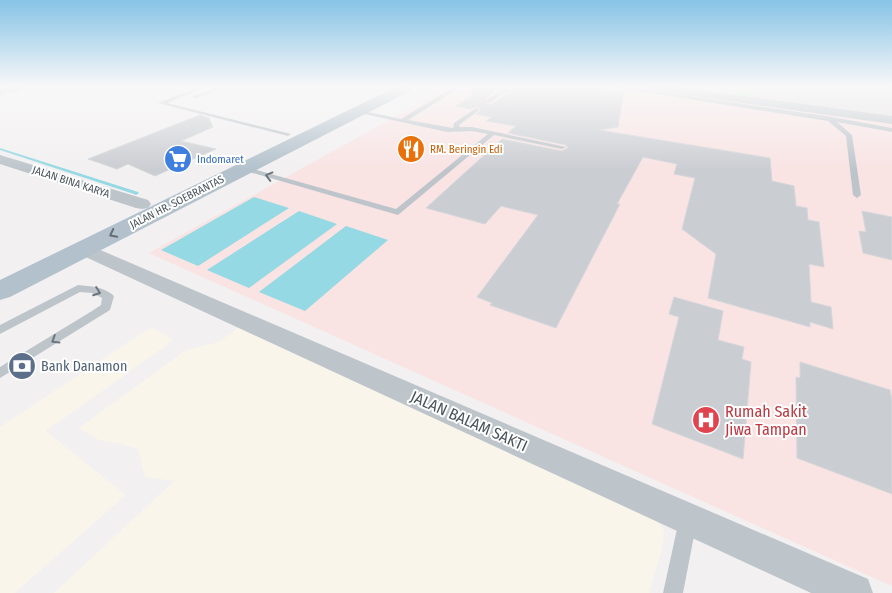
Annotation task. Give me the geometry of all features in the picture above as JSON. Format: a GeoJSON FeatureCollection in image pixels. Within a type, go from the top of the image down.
{"type":"FeatureCollection","features":[{"type":"Feature","properties":{"kind":"main road","name":"JALAN HR. SOEBRANTAS"},"geometry":{"type":"LineString","coordinates":[[0,273],[288,134],[338,115]]}},
{"type":"Feature","properties":{"kind":"main road","name":"JALAN HR. SOEBRANTAS"},"geometry":{"type":"LineString","coordinates":[[0,291],[243,169],[342,115]]}},
{"type":"Feature","properties":{"kind":"street"},"geometry":{"type":"LineString","coordinates":[[853,115],[892,120]]}},
{"type":"Feature","properties":{"kind":"street","name":"JALAN BINA KARYA"},"geometry":{"type":"LineString","coordinates":[[0,159],[142,204]]}},
{"type":"Feature","properties":{"kind":"street","name":"JALAN BALAM SAKTI"},"geometry":{"type":"LineString","coordinates":[[84,249],[854,593]]}},
{"type":"Feature","properties":{"kind":"lane"},"geometry":{"type":"LineString","coordinates":[[208,115],[288,134]]}},
{"type":"Feature","properties":{"kind":"lane"},"geometry":{"type":"LineString","coordinates":[[372,115],[447,130],[472,129],[562,147]]}},
{"type":"Feature","properties":{"kind":"lane"},"geometry":{"type":"LineString","coordinates":[[402,121],[412,115]]}},
{"type":"Feature","properties":{"kind":"lane"},"geometry":{"type":"LineString","coordinates":[[457,129],[456,124],[469,115]]}},
{"type":"Feature","properties":{"kind":"lane"},"geometry":{"type":"LineString","coordinates":[[801,115],[892,130]]}},
{"type":"Feature","properties":{"kind":"lane"},"geometry":{"type":"LineString","coordinates":[[830,119],[849,135],[857,195]]}},
{"type":"Feature","properties":{"kind":"lane"},"geometry":{"type":"LineString","coordinates":[[243,169],[398,212],[493,134]]}},
{"type":"Feature","properties":{"kind":"lane"},"geometry":{"type":"LineString","coordinates":[[0,330],[78,288],[94,290],[108,296],[106,307],[0,373]]}},
{"type":"Feature","properties":{"kind":"lane"},"geometry":{"type":"LineString","coordinates":[[673,593],[689,519]]}},
{"type":"Feature","properties":{"kind":"shaded area","name":"Rumah Sakit Jiwa Tampan"},"geometry":{"type":"Polygon","coordinates":[[[399,115],[833,115],[892,123],[892,586],[149,253],[399,115]]]}},
{"type":"Feature","properties":{"kind":"shaded area"},"geometry":{"type":"Polygon","coordinates":[[[854,115],[892,115],[892,120],[854,115]]]}},
{"type":"Feature","properties":{"kind":"shaded area"},"geometry":{"type":"Polygon","coordinates":[[[151,327],[174,340],[46,431],[126,495],[15,593],[0,593],[0,427],[151,327]]]}},
{"type":"Feature","properties":{"kind":"shaded area"},"geometry":{"type":"Polygon","coordinates":[[[239,327],[654,517],[664,531],[662,548],[649,593],[54,593],[174,481],[145,477],[138,449],[99,440],[79,428],[186,350],[219,342],[239,327]]]}},
{"type":"Feature","properties":{"kind":"water"},"geometry":{"type":"Polygon","coordinates":[[[254,197],[289,208],[198,266],[161,250],[254,197]]]}},
{"type":"Feature","properties":{"kind":"water"},"geometry":{"type":"Polygon","coordinates":[[[299,211],[337,224],[249,288],[207,270],[299,211]]]}},
{"type":"Feature","properties":{"kind":"water"},"geometry":{"type":"Polygon","coordinates":[[[346,226],[388,240],[305,311],[259,292],[346,226]]]}},
{"type":"Feature","properties":{"kind":"building"},"geometry":{"type":"Polygon","coordinates":[[[200,115],[209,118],[213,127],[181,141],[216,149],[155,176],[128,164],[117,169],[88,159],[200,115]]]}},
{"type":"Feature","properties":{"kind":"building"},"geometry":{"type":"Polygon","coordinates":[[[480,115],[620,115],[618,127],[599,130],[770,158],[772,181],[794,186],[796,206],[807,208],[808,220],[819,222],[824,267],[809,264],[811,302],[831,307],[833,329],[810,322],[810,327],[708,298],[716,254],[682,229],[695,178],[674,174],[677,164],[643,157],[617,204],[620,204],[556,328],[490,305],[492,303],[477,297],[538,215],[501,206],[485,224],[426,208],[502,139],[562,151],[568,148],[566,145],[508,133],[516,126],[486,121],[492,117],[480,115]]]}},
{"type":"Feature","properties":{"kind":"building"},"geometry":{"type":"Polygon","coordinates":[[[862,211],[892,217],[892,260],[863,253],[859,231],[866,232],[862,211]]]}},
{"type":"Feature","properties":{"kind":"building"},"geometry":{"type":"Polygon","coordinates":[[[674,297],[723,311],[718,340],[744,347],[742,359],[751,362],[743,459],[652,424],[679,317],[669,314],[674,297]]]}},
{"type":"Feature","properties":{"kind":"building"},"geometry":{"type":"Polygon","coordinates":[[[800,362],[890,390],[892,400],[892,494],[797,458],[796,377],[800,378],[800,362]]]}},
{"type":"Feature","properties":{"kind":"waterway"},"geometry":{"type":"LineString","coordinates":[[0,149],[136,193]]}},
{"type":"Feature","properties":{"kind":"place","name":"RM. Beringin Edi"},"geometry":{"type":"Point","coordinates":[411,149]}},
{"type":"Feature","properties":{"kind":"place","name":"Indomaret"},"geometry":{"type":"Point","coordinates":[178,159]}},
{"type":"Feature","properties":{"kind":"place","name":"Bank Danamon"},"geometry":{"type":"Point","coordinates":[22,366]}},
{"type":"Feature","properties":{"kind":"place","name":"Rumah Sakit Jiwa Tampan"},"geometry":{"type":"Point","coordinates":[706,420]}}]}
